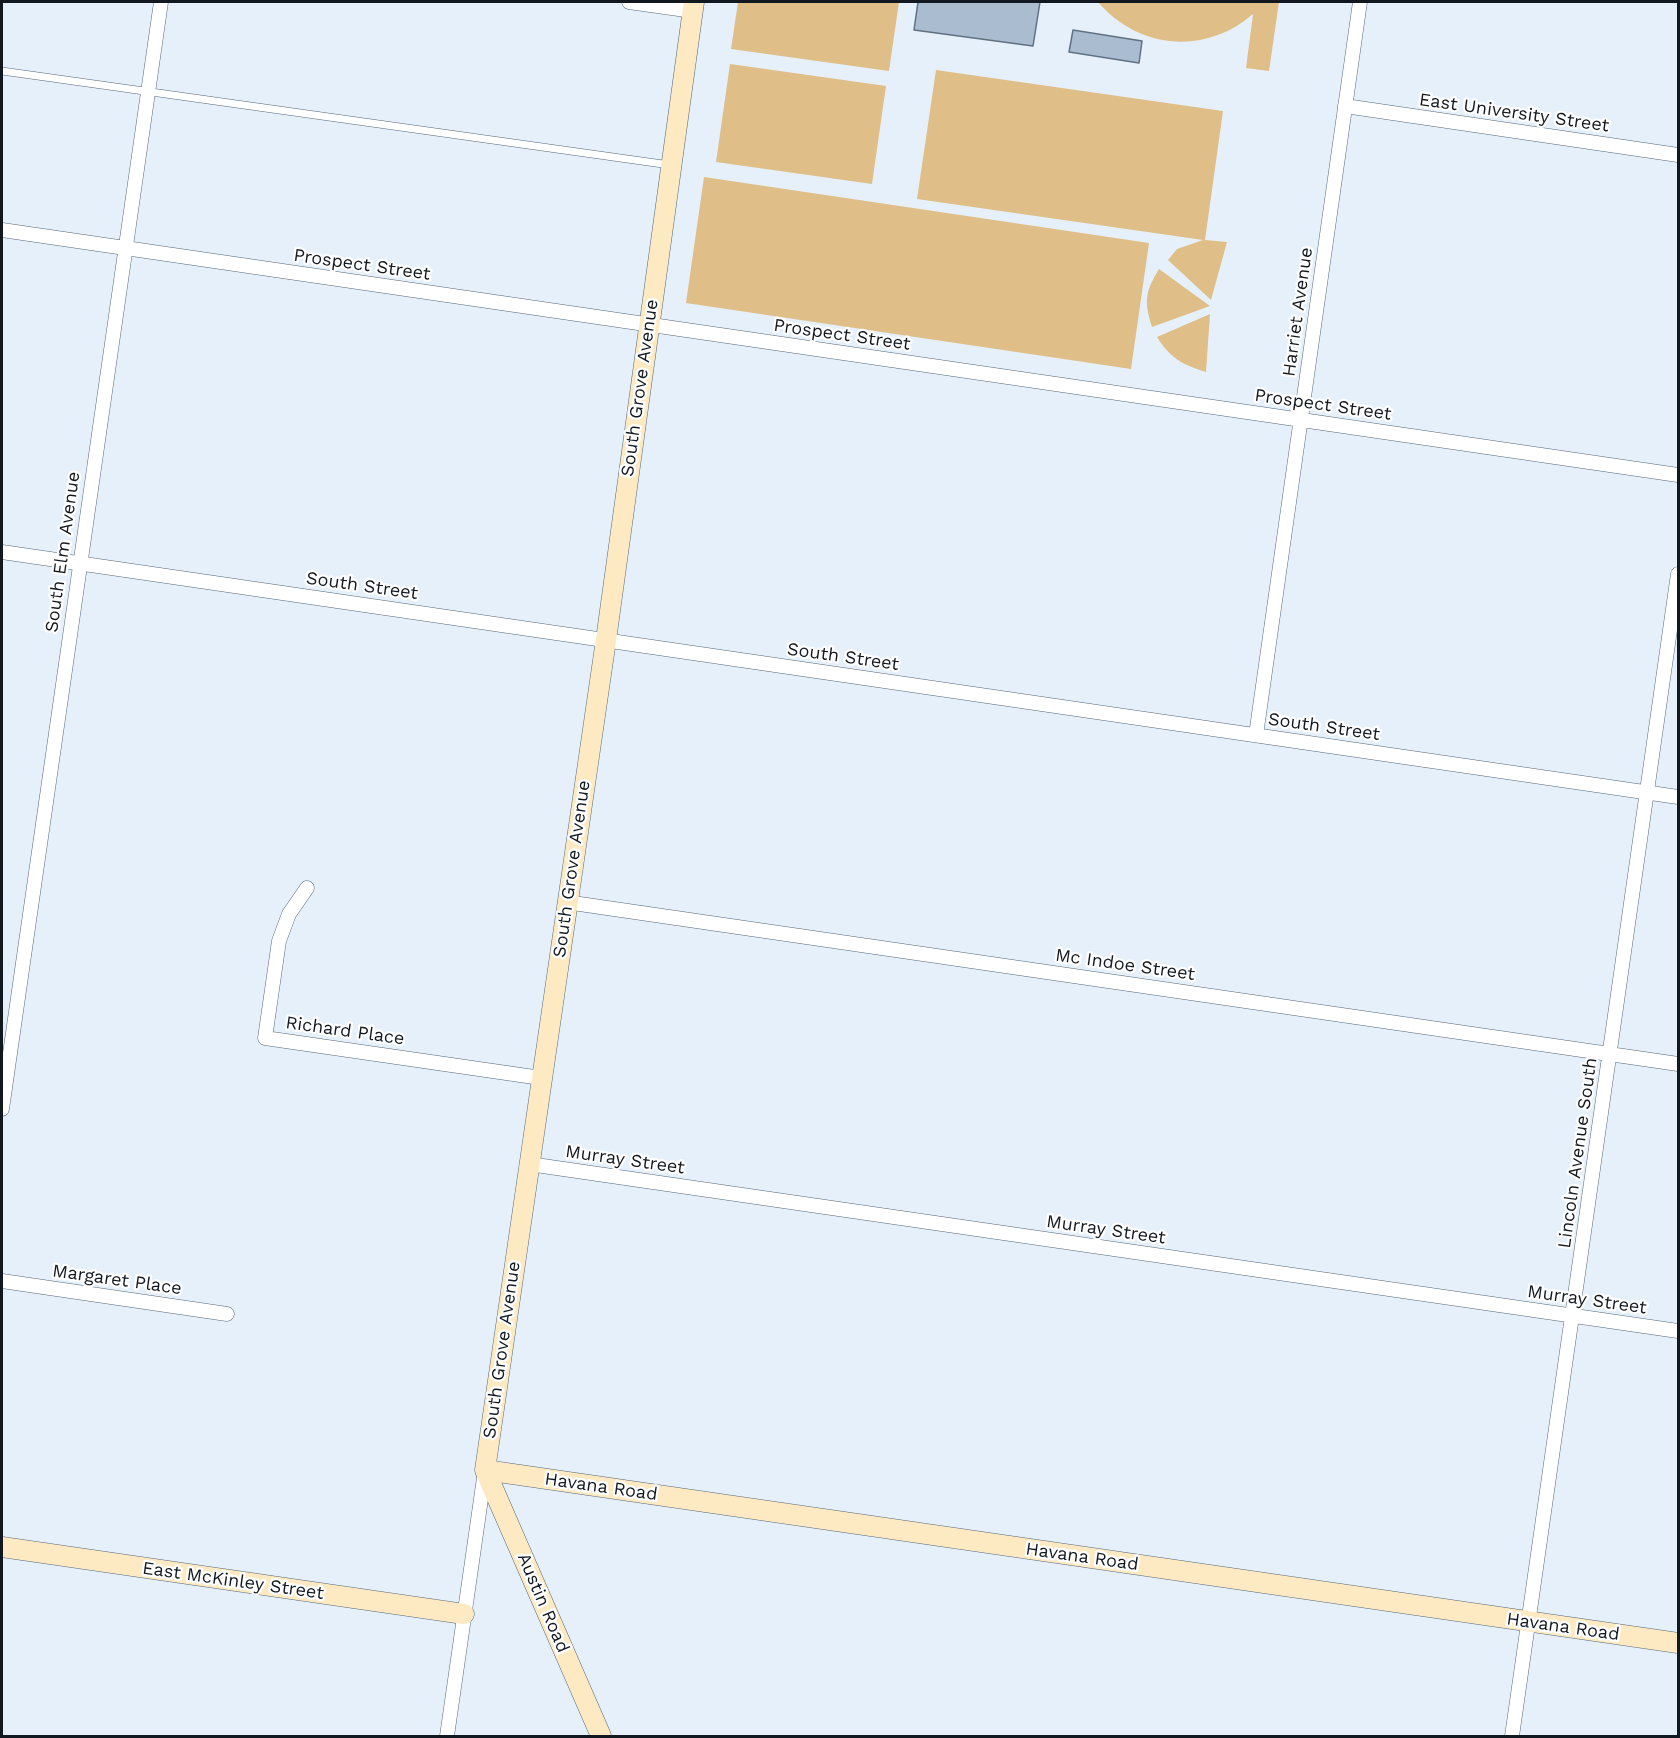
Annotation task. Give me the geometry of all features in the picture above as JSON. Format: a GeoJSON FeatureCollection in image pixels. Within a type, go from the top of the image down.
{"type":"FeatureCollection","features":[{"type":"Feature","properties":{"kind":"street","name":"South Elm Avenue"},"geometry":{"type":"LineString","coordinates":[[2,1109],[161,2]]}},
{"type":"Feature","properties":{"kind":"street"},"geometry":{"type":"LineString","coordinates":[[629,2],[693,6]]}},
{"type":"Feature","properties":{"kind":"street","name":"Harriet Avenue"},"geometry":{"type":"LineString","coordinates":[[1256,735],[1360,2]]}},
{"type":"Feature","properties":{"kind":"street","name":"South Grove Avenue"},"geometry":{"type":"LineString","coordinates":[[447,1737],[566,902],[606,640],[693,6]]}},
{"type":"Feature","properties":{"kind":"street","name":"East University Street"},"geometry":{"type":"LineString","coordinates":[[1345,106],[1678,155]]}},
{"type":"Feature","properties":{"kind":"street","name":"Prospect Street"},"geometry":{"type":"LineString","coordinates":[[2,230],[1678,475]]}},
{"type":"Feature","properties":{"kind":"street","name":"South Street"},"geometry":{"type":"LineString","coordinates":[[2,552],[1678,797]]}},
{"type":"Feature","properties":{"kind":"street","name":"Lincoln Avenue South"},"geometry":{"type":"LineString","coordinates":[[1512,1737],[1678,574]]}},
{"type":"Feature","properties":{"kind":"street","name":"Richard Place"},"geometry":{"type":"LineString","coordinates":[[307,888],[289,914],[279,941],[266,1038],[541,1078]]}},
{"type":"Feature","properties":{"kind":"street","name":"Mc Indoe Street"},"geometry":{"type":"LineString","coordinates":[[566,902],[1678,1064]]}},
{"type":"Feature","properties":{"kind":"street","name":"Murray Street"},"geometry":{"type":"LineString","coordinates":[[529,1164],[1678,1331]]}},
{"type":"Feature","properties":{"kind":"street","name":"Margaret Place"},"geometry":{"type":"LineString","coordinates":[[2,1281],[227,1314]]}},
{"type":"Feature","properties":{"kind":"street","name":"Havana Road"},"geometry":{"type":"LineString","coordinates":[[485,1470],[1678,1643]]}},
{"type":"Feature","properties":{"kind":"street","name":"Austin Road"},"geometry":{"type":"LineString","coordinates":[[485,1470],[601,1737]]}},
{"type":"Feature","properties":{"kind":"street","name":"East McKinley Street"},"geometry":{"type":"LineString","coordinates":[[2,1547],[464,1614]]}},
{"type":"Feature","properties":{"kind":"lane"},"geometry":{"type":"LineString","coordinates":[[2,71],[671,165]]}},
{"type":"Feature","properties":{"kind":"shaded area"},"geometry":{"type":"Polygon","coordinates":[[[738,2],[899,2],[889,71],[731,49],[738,2]]]}},
{"type":"Feature","properties":{"kind":"shaded area"},"geometry":{"type":"Polygon","coordinates":[[[1098,2],[1279,2],[1269,71],[1246,68],[1253,14],[1235,27],[1215,36],[1194,41],[1173,41],[1153,38],[1133,30],[1115,18],[1098,2]]]}},
{"type":"Feature","properties":{"kind":"shaded area"},"geometry":{"type":"Polygon","coordinates":[[[730,64],[886,86],[872,184],[716,162],[730,64]]]}},
{"type":"Feature","properties":{"kind":"shaded area"},"geometry":{"type":"Polygon","coordinates":[[[936,70],[1223,111],[1205,240],[1227,242],[1211,300],[1168,260],[1177,249],[1203,240],[917,199],[936,70]]]}},
{"type":"Feature","properties":{"kind":"shaded area"},"geometry":{"type":"Polygon","coordinates":[[[704,177],[1149,243],[1131,369],[686,303],[704,177]]]}},
{"type":"Feature","properties":{"kind":"shaded area"},"geometry":{"type":"Polygon","coordinates":[[[1159,269],[1210,306],[1152,327],[1147,297],[1159,269]]]}},
{"type":"Feature","properties":{"kind":"shaded area"},"geometry":{"type":"Polygon","coordinates":[[[1210,314],[1206,372],[1178,360],[1157,337],[1210,314]]]}},
{"type":"Feature","properties":{"kind":"building"},"geometry":{"type":"Polygon","coordinates":[[[918,2],[1040,2],[1033,46],[914,30],[918,2]]]}},
{"type":"Feature","properties":{"kind":"building"},"geometry":{"type":"Polygon","coordinates":[[[1073,30],[1142,41],[1139,63],[1069,52],[1073,30]]]}}]}
